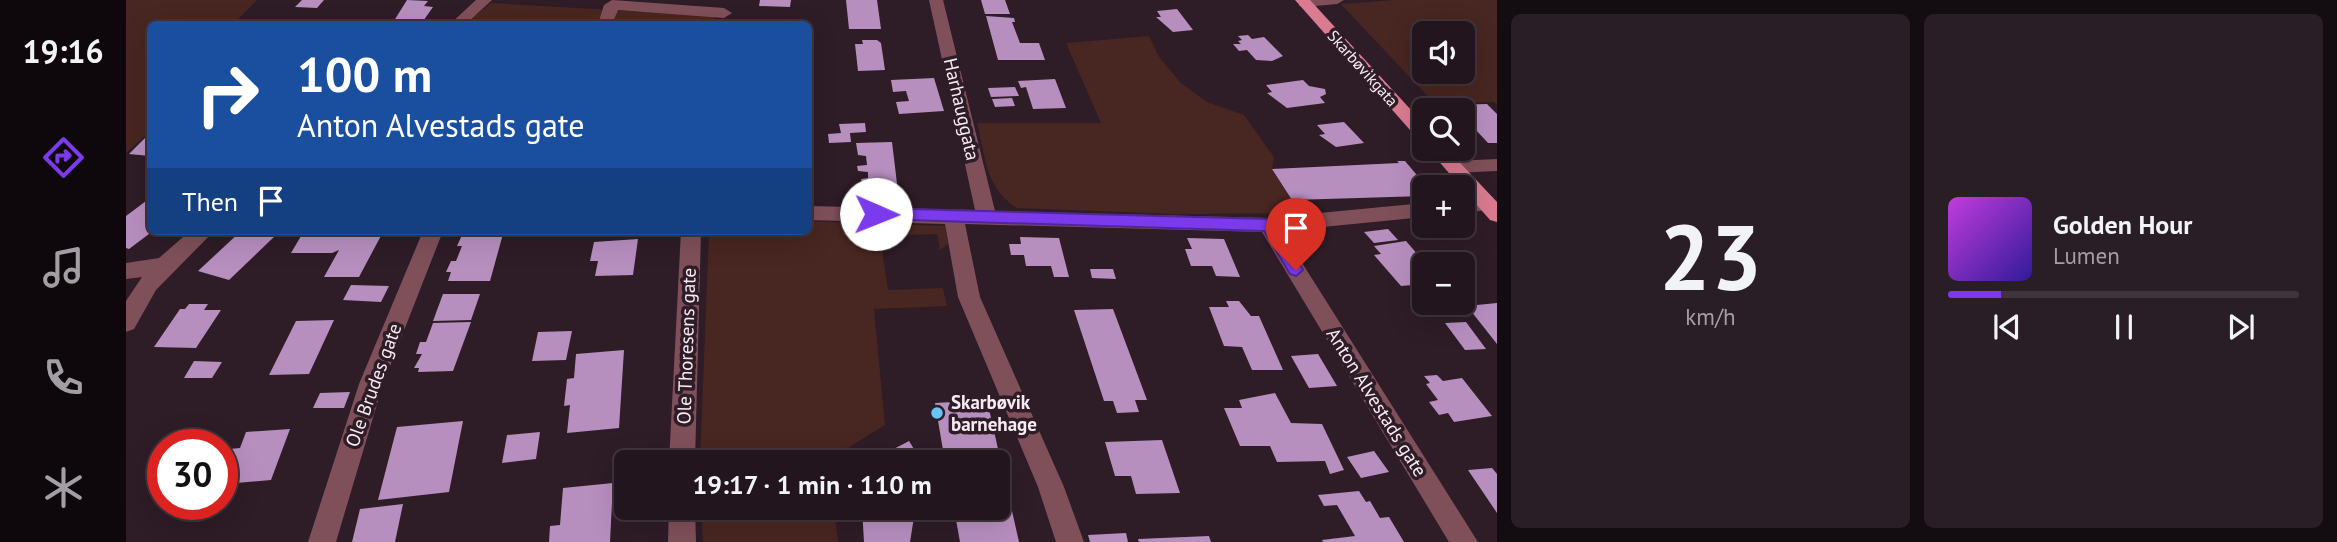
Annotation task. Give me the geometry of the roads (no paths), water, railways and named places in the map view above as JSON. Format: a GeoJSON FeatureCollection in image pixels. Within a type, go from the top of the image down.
{"type":"FeatureCollection","features":[{"type":"Feature","properties":{"kind":"main road","name":"Skarbøvikgata"},"geometry":{"type":"LineString","coordinates":[[1303,1],[1412,122]]}},
{"type":"Feature","properties":{"kind":"main road"},"geometry":{"type":"LineString","coordinates":[[1448,161],[1492,209]]}},
{"type":"Feature","properties":{"kind":"street"},"geometry":{"type":"LineString","coordinates":[[460,21],[485,0]]}},
{"type":"Feature","properties":{"kind":"street","name":"Harhauggata"},"geometry":{"type":"LineString","coordinates":[[936,0],[987,218]]}},
{"type":"Feature","properties":{"kind":"street"},"geometry":{"type":"LineString","coordinates":[[1303,1],[1337,0]]}},
{"type":"Feature","properties":{"kind":"street"},"geometry":{"type":"LineString","coordinates":[[606,21],[612,5],[726,12]]}},
{"type":"Feature","properties":{"kind":"street"},"geometry":{"type":"LineString","coordinates":[[1454,167],[1497,165]]}},
{"type":"Feature","properties":{"kind":"street"},"geometry":{"type":"LineString","coordinates":[[812,213],[1268,225],[1412,211]]}},
{"type":"Feature","properties":{"kind":"street"},"geometry":{"type":"LineString","coordinates":[[953,216],[969,297],[1051,487],[1070,542]]}},
{"type":"Feature","properties":{"kind":"street","name":"Anton Alvestads gate"},"geometry":{"type":"LineString","coordinates":[[1268,225],[1464,542]]}},
{"type":"Feature","properties":{"kind":"street"},"geometry":{"type":"LineString","coordinates":[[126,323],[148,284],[163,266],[199,235]]}},
{"type":"Feature","properties":{"kind":"street","name":"Ole Brudes gate"},"geometry":{"type":"LineString","coordinates":[[322,542],[342,467],[377,370],[431,235]]}},
{"type":"Feature","properties":{"kind":"street","name":"Ole Thoresens gate"},"geometry":{"type":"LineString","coordinates":[[682,450],[691,235]]}},
{"type":"Feature","properties":{"kind":"street"},"geometry":{"type":"LineString","coordinates":[[126,271],[163,266]]}},
{"type":"Feature","properties":{"kind":"street"},"geometry":{"type":"LineString","coordinates":[[682,520],[682,542]]}},
{"type":"Feature","properties":{"kind":"place","name":"Skarbøvik barnehage"},"geometry":{"type":"Point","coordinates":[937,413]}}]}
